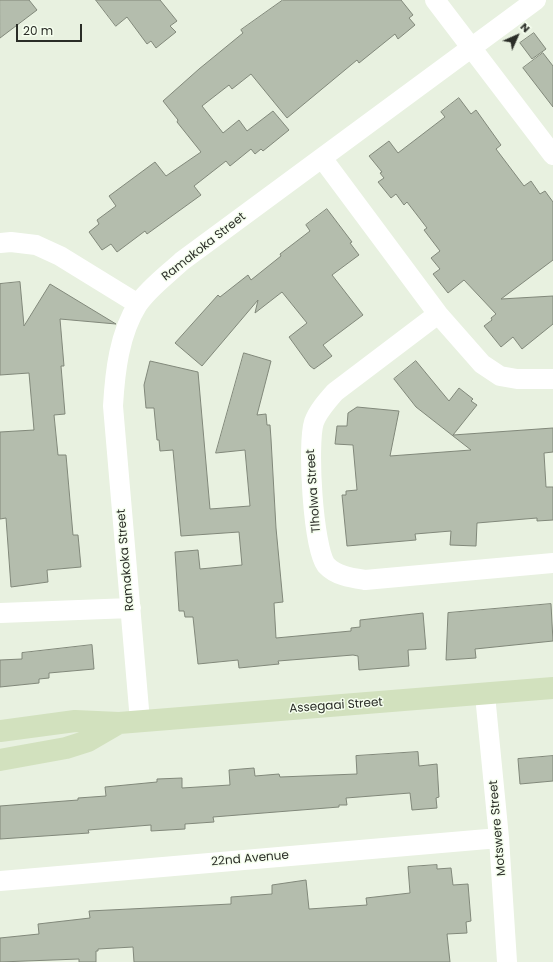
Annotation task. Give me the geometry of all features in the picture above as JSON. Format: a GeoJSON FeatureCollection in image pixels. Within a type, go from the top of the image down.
{"type":"FeatureCollection","features":[{"type":"Feature","properties":{"kind":"street"},"geometry":{"type":"LineString","coordinates":[[435,0],[553,155]]}},
{"type":"Feature","properties":{"kind":"street","name":"Ramakoka Street"},"geometry":{"type":"LineString","coordinates":[[129,722],[131,608],[113,406],[114,378],[120,349],[138,304],[182,261],[536,0]]}},
{"type":"Feature","properties":{"kind":"street"},"geometry":{"type":"LineString","coordinates":[[322,158],[438,314],[482,364],[500,376],[517,379],[553,379]]}},
{"type":"Feature","properties":{"kind":"street"},"geometry":{"type":"LineString","coordinates":[[0,243],[11,242],[36,245],[60,256],[138,304]]}},
{"type":"Feature","properties":{"kind":"street","name":"Tlholwa Street"},"geometry":{"type":"LineString","coordinates":[[438,314],[335,392],[323,406],[314,422],[311,440],[315,529],[320,551],[326,565],[349,578],[365,580],[553,563]]}},
{"type":"Feature","properties":{"kind":"street"},"geometry":{"type":"LineString","coordinates":[[0,613],[131,608]]}},
{"type":"Feature","properties":{"kind":"street","name":"Assegaai Street"},"geometry":{"type":"LineString","coordinates":[[0,730],[75,722],[129,722],[553,688]]}},
{"type":"Feature","properties":{"kind":"street","name":"Motswere Street"},"geometry":{"type":"LineString","coordinates":[[485,694],[500,838],[507,962]]}},
{"type":"Feature","properties":{"kind":"street","name":"Assegaai Street"},"geometry":{"type":"LineString","coordinates":[[0,760],[66,748],[88,741],[129,722]]}},
{"type":"Feature","properties":{"kind":"street","name":"22nd Avenue"},"geometry":{"type":"LineString","coordinates":[[0,881],[500,838]]}},
{"type":"Feature","properties":{"kind":"building"},"geometry":{"type":"Polygon","coordinates":[[[0,0],[29,0],[37,10],[0,38],[0,0]]]}},
{"type":"Feature","properties":{"kind":"building"},"geometry":{"type":"Polygon","coordinates":[[[96,0],[160,0],[177,21],[170,26],[176,32],[156,48],[151,41],[147,44],[127,17],[116,26],[96,0]]]}},
{"type":"Feature","properties":{"kind":"building"},"geometry":{"type":"Polygon","coordinates":[[[283,0],[401,0],[413,15],[409,18],[415,25],[398,39],[395,34],[359,63],[357,60],[287,118],[251,74],[232,89],[229,85],[202,106],[223,133],[239,120],[247,131],[273,111],[289,130],[263,151],[261,149],[255,154],[251,149],[230,166],[226,161],[194,186],[201,195],[147,234],[145,231],[117,252],[111,244],[102,250],[89,232],[99,224],[97,220],[116,206],[109,196],[155,162],[166,176],[201,152],[177,122],[178,120],[163,101],[243,33],[241,30],[283,0]]]}},
{"type":"Feature","properties":{"kind":"building"},"geometry":{"type":"Polygon","coordinates":[[[534,33],[546,49],[532,59],[520,43],[534,33]]]}},
{"type":"Feature","properties":{"kind":"building"},"geometry":{"type":"Polygon","coordinates":[[[543,53],[553,66],[553,107],[523,68],[543,53]]]}},
{"type":"Feature","properties":{"kind":"building"},"geometry":{"type":"Polygon","coordinates":[[[459,98],[471,114],[476,110],[501,145],[496,149],[524,186],[531,181],[540,194],[545,191],[553,202],[553,260],[501,299],[553,296],[553,324],[522,349],[513,337],[501,347],[484,326],[492,320],[491,318],[496,314],[464,280],[448,293],[433,274],[440,269],[431,258],[440,251],[424,230],[427,228],[407,202],[404,205],[396,194],[391,198],[378,182],[384,178],[380,173],[382,172],[369,156],[389,141],[398,153],[445,117],[441,112],[459,98]]]}},
{"type":"Feature","properties":{"kind":"building"},"geometry":{"type":"Polygon","coordinates":[[[327,209],[352,242],[350,243],[359,255],[332,275],[363,315],[323,345],[332,356],[314,369],[310,366],[289,337],[307,323],[282,292],[255,313],[258,300],[202,366],[175,343],[218,295],[220,297],[248,275],[251,280],[281,256],[280,254],[310,231],[306,225],[327,209]]]}},
{"type":"Feature","properties":{"kind":"building"},"geometry":{"type":"Polygon","coordinates":[[[20,282],[24,326],[50,284],[116,324],[60,319],[64,366],[61,366],[65,414],[54,415],[58,455],[66,455],[73,535],[78,535],[81,567],[47,570],[48,582],[11,587],[6,518],[0,519],[0,432],[34,430],[29,373],[0,375],[0,284],[20,282]]]}},
{"type":"Feature","properties":{"kind":"building"},"geometry":{"type":"Polygon","coordinates":[[[244,353],[271,361],[257,415],[266,414],[267,425],[270,425],[276,528],[283,602],[274,603],[276,638],[351,631],[351,628],[360,627],[360,620],[423,613],[426,649],[408,650],[409,666],[359,670],[358,656],[353,655],[278,661],[279,664],[239,668],[238,660],[198,664],[193,617],[185,617],[184,611],[179,611],[175,552],[198,550],[200,569],[242,565],[239,532],[181,536],[173,450],[160,451],[159,440],[157,440],[154,408],[146,408],[144,385],[150,361],[198,372],[210,509],[250,506],[245,450],[216,453],[244,353]]]}},
{"type":"Feature","properties":{"kind":"building"},"geometry":{"type":"Polygon","coordinates":[[[416,361],[449,401],[459,388],[473,399],[471,401],[477,405],[453,435],[553,428],[553,452],[544,453],[546,487],[553,487],[553,520],[537,521],[537,518],[477,523],[476,546],[450,545],[451,531],[415,534],[416,540],[347,546],[342,495],[346,495],[346,491],[357,490],[353,445],[335,444],[337,426],[347,426],[348,413],[357,407],[399,411],[390,456],[471,450],[416,407],[394,379],[416,361]]]}},
{"type":"Feature","properties":{"kind":"building"},"geometry":{"type":"Polygon","coordinates":[[[551,604],[553,641],[475,649],[476,658],[446,660],[448,613],[551,604]]]}},
{"type":"Feature","properties":{"kind":"building"},"geometry":{"type":"Polygon","coordinates":[[[92,645],[94,669],[49,673],[49,678],[39,679],[39,683],[0,687],[0,660],[22,659],[22,653],[92,645]]]}},
{"type":"Feature","properties":{"kind":"building"},"geometry":{"type":"Polygon","coordinates":[[[418,752],[419,766],[437,764],[439,797],[436,798],[437,808],[412,810],[410,793],[346,798],[347,805],[339,805],[339,807],[213,817],[214,822],[185,824],[185,829],[151,831],[151,825],[88,830],[89,833],[0,839],[0,806],[78,800],[78,798],[106,796],[105,787],[157,782],[157,779],[182,778],[182,788],[230,785],[229,770],[254,768],[255,776],[279,774],[280,777],[357,774],[356,756],[418,752]]]}},
{"type":"Feature","properties":{"kind":"building"},"geometry":{"type":"Polygon","coordinates":[[[553,756],[553,781],[520,784],[518,759],[553,756]]]}},
{"type":"Feature","properties":{"kind":"building"},"geometry":{"type":"Polygon","coordinates":[[[437,865],[437,869],[451,868],[453,885],[468,884],[471,921],[466,922],[467,933],[447,934],[450,962],[134,962],[133,947],[98,949],[98,951],[96,951],[96,962],[79,962],[79,959],[0,962],[0,938],[39,934],[38,924],[90,918],[89,911],[231,904],[231,897],[272,894],[272,885],[306,880],[309,909],[367,905],[366,898],[410,893],[408,867],[437,865]]]}}]}
